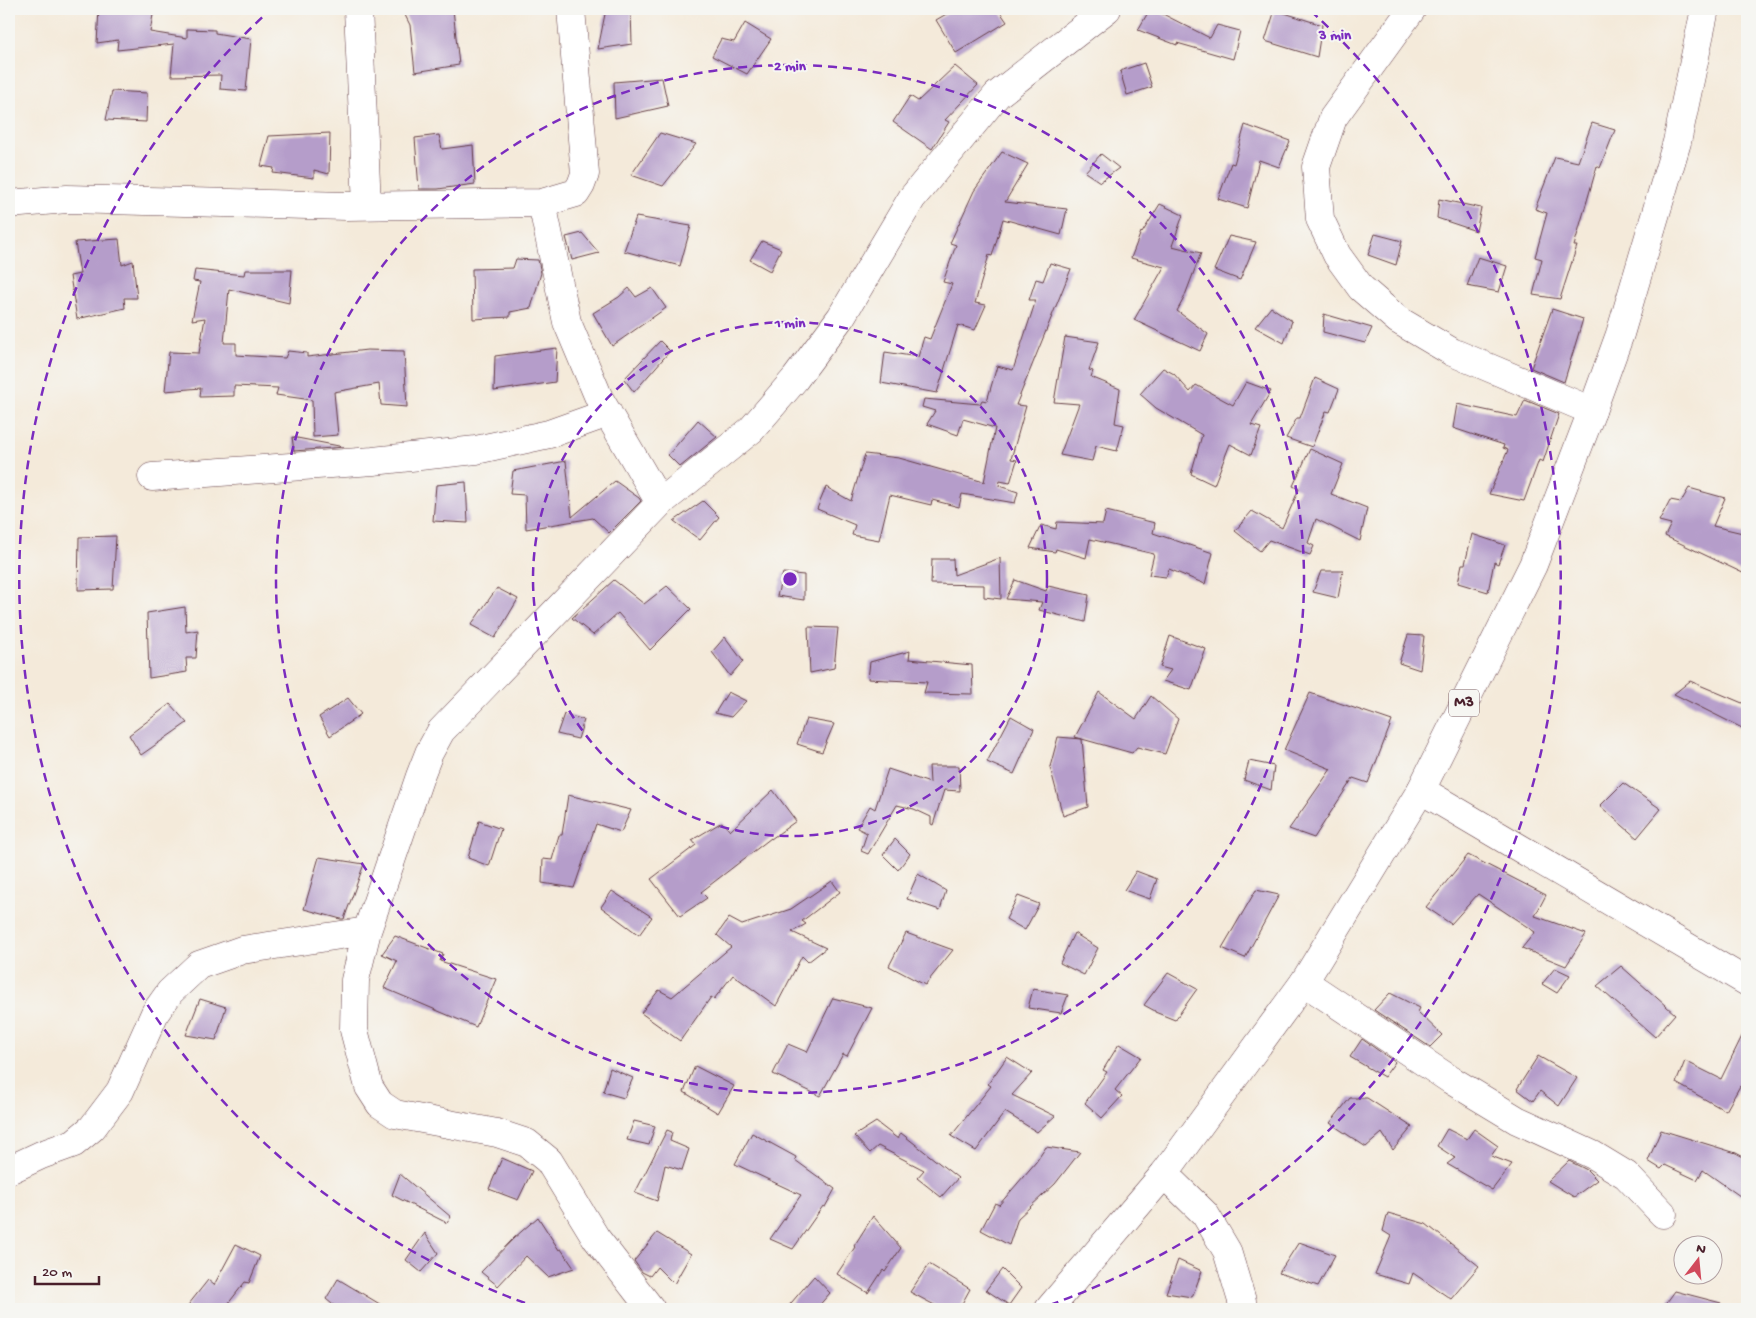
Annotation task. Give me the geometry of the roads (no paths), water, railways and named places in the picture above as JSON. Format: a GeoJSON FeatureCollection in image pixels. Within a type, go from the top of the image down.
{"type":"FeatureCollection","features":[{"type":"Feature","properties":{"kind":"street"},"geometry":{"type":"LineString","coordinates":[[358,9],[367,205]]}},
{"type":"Feature","properties":{"kind":"street"},"geometry":{"type":"LineString","coordinates":[[9,204],[66,199],[367,205],[542,203],[576,193],[585,174],[571,9]]}},
{"type":"Feature","properties":{"kind":"street"},"geometry":{"type":"LineString","coordinates":[[652,1309],[596,1238],[549,1161],[527,1143],[497,1133],[395,1114],[380,1104],[369,1087],[354,1030],[355,980],[367,930],[420,776],[429,753],[441,731],[660,503],[751,430],[795,379],[841,316],[912,198],[997,95],[1107,9]]}},
{"type":"Feature","properties":{"kind":"street"},"geometry":{"type":"LineString","coordinates":[[1412,9],[1333,118],[1316,167],[1320,219],[1337,255],[1361,288],[1398,320],[1452,352],[1592,411]]}},
{"type":"Feature","properties":{"kind":"street","name":"M3"},"geometry":{"type":"LineString","coordinates":[[1049,1309],[1164,1174],[1304,982],[1421,790],[1533,566],[1620,334],[1677,142],[1704,9]]}},
{"type":"Feature","properties":{"kind":"street"},"geometry":{"type":"LineString","coordinates":[[542,203],[567,322],[599,398],[660,503]]}},
{"type":"Feature","properties":{"kind":"street"},"geometry":{"type":"LineString","coordinates":[[152,477],[374,461],[476,450],[549,434],[608,413]]}},
{"type":"Feature","properties":{"kind":"street"},"geometry":{"type":"LineString","coordinates":[[1421,790],[1747,982]]}},
{"type":"Feature","properties":{"kind":"street"},"geometry":{"type":"LineString","coordinates":[[9,1170],[41,1155],[74,1143],[92,1128],[120,1092],[155,1014],[170,992],[199,965],[242,950],[367,930]]}},
{"type":"Feature","properties":{"kind":"street"},"geometry":{"type":"LineString","coordinates":[[1304,982],[1452,1080],[1517,1120],[1594,1155],[1626,1175],[1664,1214]]}},
{"type":"Feature","properties":{"kind":"street"},"geometry":{"type":"LineString","coordinates":[[1164,1174],[1205,1214],[1227,1251],[1242,1301],[1242,1309]]}}]}
